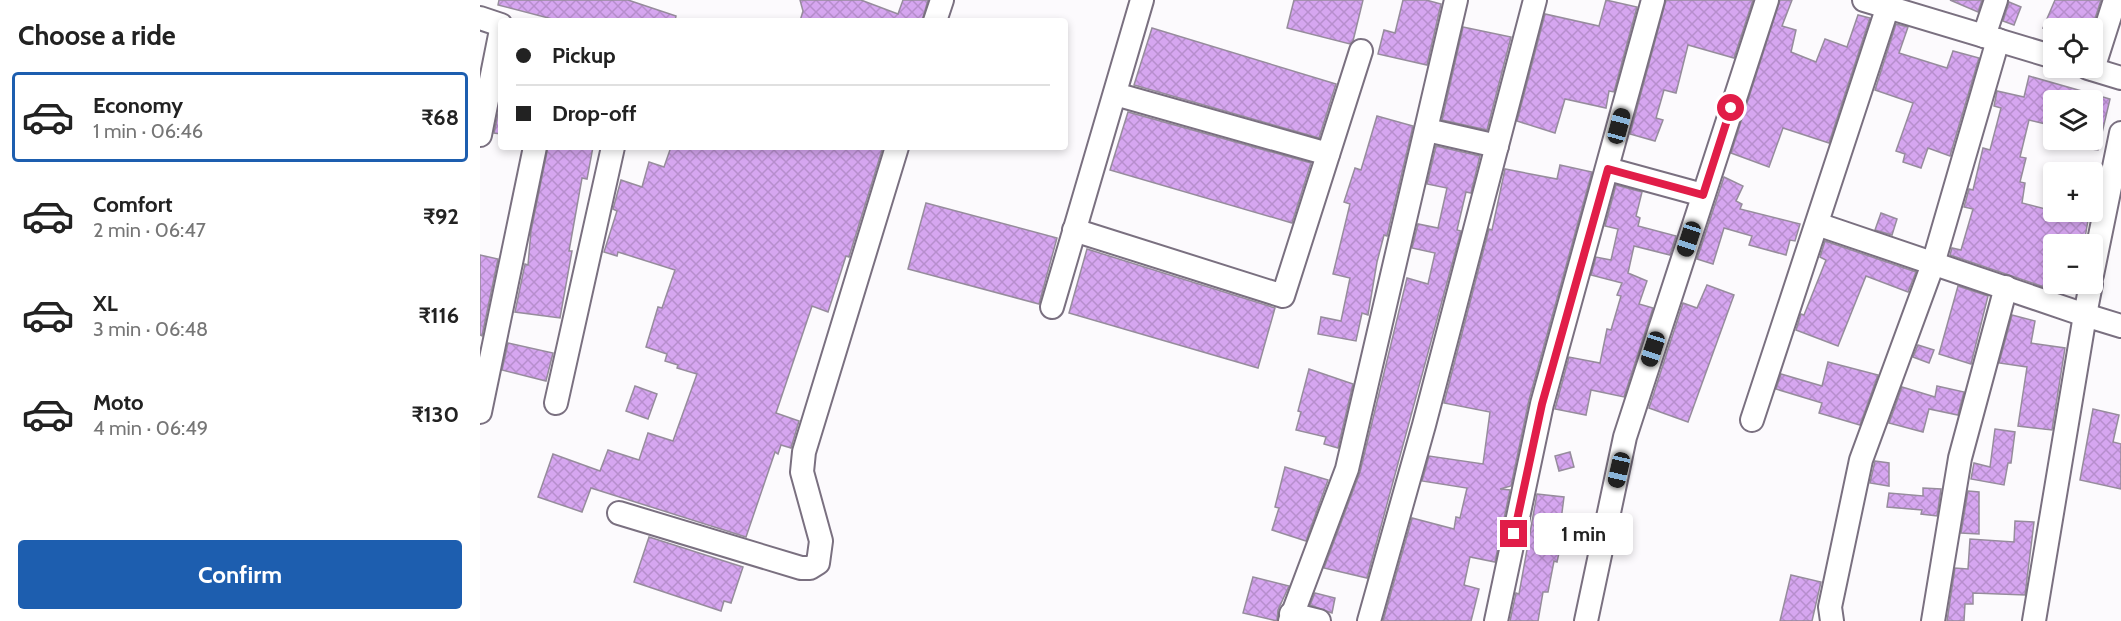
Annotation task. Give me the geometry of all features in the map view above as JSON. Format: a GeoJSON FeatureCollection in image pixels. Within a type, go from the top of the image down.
{"type":"FeatureCollection","features":[{"type":"Feature","properties":{"kind":"street"},"geometry":{"type":"LineString","coordinates":[[936,18],[942,0]]}},
{"type":"Feature","properties":{"kind":"street"},"geometry":{"type":"LineString","coordinates":[[1052,307],[1142,0]]}},
{"type":"Feature","properties":{"kind":"street"},"geometry":{"type":"LineString","coordinates":[[1319,621],[1291,618],[1347,469],[1456,0]]}},
{"type":"Feature","properties":{"kind":"street"},"geometry":{"type":"LineString","coordinates":[[1369,621],[1427,414],[1535,0]]}},
{"type":"Feature","properties":{"kind":"street"},"geometry":{"type":"LineString","coordinates":[[1496,621],[1542,404],[1653,0]]}},
{"type":"Feature","properties":{"kind":"street"},"geometry":{"type":"LineString","coordinates":[[1586,621],[1625,437],[1767,0]]}},
{"type":"Feature","properties":{"kind":"street"},"geometry":{"type":"LineString","coordinates":[[1864,0],[1889,4],[2043,54]]}},
{"type":"Feature","properties":{"kind":"street"},"geometry":{"type":"LineString","coordinates":[[1832,621],[1830,607],[1863,454],[1933,264],[1991,38],[1996,0]]}},
{"type":"Feature","properties":{"kind":"street"},"geometry":{"type":"LineString","coordinates":[[2103,33],[2115,0]]}},
{"type":"Feature","properties":{"kind":"street"},"geometry":{"type":"LineString","coordinates":[[1752,420],[1889,4]]}},
{"type":"Feature","properties":{"kind":"street"},"geometry":{"type":"LineString","coordinates":[[480,18],[498,24]]}},
{"type":"Feature","properties":{"kind":"street"},"geometry":{"type":"LineString","coordinates":[[480,135],[498,45]]}},
{"type":"Feature","properties":{"kind":"street"},"geometry":{"type":"LineString","coordinates":[[1074,230],[1282,296],[1361,51]]}},
{"type":"Feature","properties":{"kind":"street"},"geometry":{"type":"LineString","coordinates":[[2103,72],[2121,78]]}},
{"type":"Feature","properties":{"kind":"street"},"geometry":{"type":"LineString","coordinates":[[1115,94],[1328,154]]}},
{"type":"Feature","properties":{"kind":"street"},"geometry":{"type":"LineString","coordinates":[[1427,130],[1497,146]]}},
{"type":"Feature","properties":{"kind":"street"},"geometry":{"type":"LineString","coordinates":[[2100,234],[2121,133]]}},
{"type":"Feature","properties":{"kind":"street"},"geometry":{"type":"LineString","coordinates":[[480,412],[534,150]]}},
{"type":"Feature","properties":{"kind":"street"},"geometry":{"type":"LineString","coordinates":[[556,403],[613,150]]}},
{"type":"Feature","properties":{"kind":"street"},"geometry":{"type":"LineString","coordinates":[[620,513],[801,568],[810,568],[818,563],[822,541],[802,472],[804,452],[896,150]]}},
{"type":"Feature","properties":{"kind":"street"},"geometry":{"type":"LineString","coordinates":[[1608,169],[1703,195]]}},
{"type":"Feature","properties":{"kind":"street"},"geometry":{"type":"LineString","coordinates":[[1816,224],[2121,326]]}},
{"type":"Feature","properties":{"kind":"street"},"geometry":{"type":"LineString","coordinates":[[1933,621],[1956,482],[2006,287]]}},
{"type":"Feature","properties":{"kind":"street"},"geometry":{"type":"LineString","coordinates":[[2034,621],[2089,294]]}},
{"type":"Feature","properties":{"kind":"building"},"geometry":{"type":"Polygon","coordinates":[[[499,0],[628,0],[676,16],[676,18],[548,18],[498,5],[499,0]]]}},
{"type":"Feature","properties":{"kind":"building"},"geometry":{"type":"Polygon","coordinates":[[[800,0],[861,0],[898,14],[903,0],[928,0],[923,18],[801,18],[803,11],[800,0]]]}},
{"type":"Feature","properties":{"kind":"building"},"geometry":{"type":"Polygon","coordinates":[[[1294,0],[1363,0],[1353,41],[1350,44],[1287,28],[1294,0]]]}},
{"type":"Feature","properties":{"kind":"building"},"geometry":{"type":"Polygon","coordinates":[[[1403,0],[1426,0],[1441,4],[1427,65],[1378,54],[1384,30],[1395,33],[1403,0]]]}},
{"type":"Feature","properties":{"kind":"building"},"geometry":{"type":"Polygon","coordinates":[[[1606,0],[1637,7],[1614,92],[1609,91],[1606,108],[1565,99],[1555,133],[1517,121],[1545,14],[1599,26],[1606,0]]]}},
{"type":"Feature","properties":{"kind":"building"},"geometry":{"type":"Polygon","coordinates":[[[1666,0],[1753,0],[1734,58],[1688,45],[1676,93],[1664,90],[1656,118],[1663,120],[1655,141],[1630,134],[1666,0]]]}},
{"type":"Feature","properties":{"kind":"building"},"geometry":{"type":"Polygon","coordinates":[[[1780,0],[1792,0],[1782,26],[1796,30],[1791,52],[1816,62],[1825,39],[1847,47],[1858,15],[1870,18],[1829,143],[1783,128],[1769,167],[1731,153],[1780,0]]]}},
{"type":"Feature","properties":{"kind":"building"},"geometry":{"type":"Polygon","coordinates":[[[1950,0],[1982,0],[1978,12],[1950,0]]]}},
{"type":"Feature","properties":{"kind":"building"},"geometry":{"type":"Polygon","coordinates":[[[2055,0],[2101,0],[2095,18],[2047,18],[2055,0]]]}},
{"type":"Feature","properties":{"kind":"building"},"geometry":{"type":"Polygon","coordinates":[[[2009,2],[2021,7],[2014,25],[2003,21],[2009,2]]]}},
{"type":"Feature","properties":{"kind":"building"},"geometry":{"type":"Polygon","coordinates":[[[1896,24],[1908,27],[1899,53],[1947,68],[1953,51],[1979,58],[1950,156],[1928,148],[1921,168],[1903,162],[1905,154],[1896,151],[1913,103],[1875,90],[1896,24]]]}},
{"type":"Feature","properties":{"kind":"building"},"geometry":{"type":"Polygon","coordinates":[[[1463,27],[1511,37],[1487,130],[1442,120],[1463,27]]]}},
{"type":"Feature","properties":{"kind":"building"},"geometry":{"type":"Polygon","coordinates":[[[1152,28],[1336,84],[1319,138],[1134,85],[1152,28]]]}},
{"type":"Feature","properties":{"kind":"building"},"geometry":{"type":"Polygon","coordinates":[[[2029,76],[2078,90],[2043,90],[2043,123],[2029,120],[2020,157],[2026,158],[2020,182],[2025,183],[2022,203],[2043,208],[2043,222],[2088,222],[2086,234],[2043,234],[2043,287],[1950,255],[1952,248],[1961,250],[1973,209],[1964,207],[1969,189],[1973,190],[1983,148],[1990,150],[2001,108],[1994,106],[1997,91],[2024,97],[2029,76]]]}},
{"type":"Feature","properties":{"kind":"building"},"geometry":{"type":"Polygon","coordinates":[[[2103,97],[2110,99],[2103,129],[2103,97]]]}},
{"type":"Feature","properties":{"kind":"building"},"geometry":{"type":"Polygon","coordinates":[[[1128,112],[1311,163],[1292,223],[1110,170],[1128,112]]]}},
{"type":"Feature","properties":{"kind":"building"},"geometry":{"type":"Polygon","coordinates":[[[498,114],[498,134],[494,133],[498,114]]]}},
{"type":"Feature","properties":{"kind":"building"},"geometry":{"type":"Polygon","coordinates":[[[1377,116],[1413,126],[1387,236],[1384,235],[1377,262],[1368,315],[1362,313],[1356,341],[1318,334],[1321,317],[1341,321],[1350,278],[1333,274],[1350,204],[1344,202],[1355,168],[1361,170],[1377,116]]]}},
{"type":"Feature","properties":{"kind":"building"},"geometry":{"type":"Polygon","coordinates":[[[1436,146],[1480,156],[1471,193],[1466,192],[1457,230],[1461,231],[1367,578],[1324,568],[1360,472],[1407,278],[1428,284],[1435,253],[1412,248],[1418,224],[1438,228],[1447,188],[1427,184],[1436,146]]]}},
{"type":"Feature","properties":{"kind":"building"},"geometry":{"type":"Polygon","coordinates":[[[547,150],[592,150],[587,179],[582,178],[560,318],[515,312],[525,264],[528,265],[531,231],[547,150]]]}},
{"type":"Feature","properties":{"kind":"building"},"geometry":{"type":"Polygon","coordinates":[[[670,150],[882,150],[849,257],[846,256],[828,312],[812,306],[776,413],[799,421],[791,448],[781,445],[778,454],[775,452],[746,537],[591,488],[582,512],[538,497],[553,454],[600,471],[608,450],[639,460],[648,433],[673,441],[697,374],[677,368],[678,365],[665,361],[667,354],[646,347],[658,307],[662,308],[675,270],[618,252],[617,256],[604,252],[617,211],[613,209],[621,180],[642,187],[649,162],[664,167],[670,150]]]}},
{"type":"Feature","properties":{"kind":"building"},"geometry":{"type":"Polygon","coordinates":[[[1560,165],[1592,172],[1529,400],[1511,486],[1500,489],[1510,490],[1495,562],[1470,557],[1464,585],[1479,589],[1471,621],[1383,621],[1412,518],[1454,529],[1456,517],[1460,518],[1467,488],[1422,481],[1429,456],[1483,464],[1490,412],[1444,403],[1489,229],[1492,230],[1505,169],[1557,179],[1560,165]]]}},
{"type":"Feature","properties":{"kind":"building"},"geometry":{"type":"Polygon","coordinates":[[[1724,177],[1743,186],[1736,201],[1742,204],[1740,209],[1800,224],[1795,241],[1790,240],[1786,255],[1749,245],[1752,236],[1724,228],[1713,264],[1697,259],[1724,177]]]}},
{"type":"Feature","properties":{"kind":"building"},"geometry":{"type":"Polygon","coordinates":[[[1616,185],[1642,192],[1636,216],[1640,218],[1638,226],[1676,236],[1670,255],[1634,246],[1628,273],[1647,281],[1639,304],[1653,308],[1624,397],[1591,390],[1586,415],[1555,409],[1569,357],[1600,363],[1607,329],[1611,330],[1621,296],[1617,295],[1622,283],[1591,275],[1596,257],[1611,260],[1618,229],[1605,226],[1616,185]]]}},
{"type":"Feature","properties":{"kind":"building"},"geometry":{"type":"Polygon","coordinates":[[[926,203],[1057,238],[1039,304],[908,269],[926,203]]]}},
{"type":"Feature","properties":{"kind":"building"},"geometry":{"type":"Polygon","coordinates":[[[1881,213],[1897,219],[1892,235],[1875,230],[1881,213]]]}},
{"type":"Feature","properties":{"kind":"building"},"geometry":{"type":"Polygon","coordinates":[[[1825,241],[1916,272],[1908,292],[1866,276],[1838,346],[1796,330],[1826,260],[1820,257],[1825,241]]]}},
{"type":"Feature","properties":{"kind":"building"},"geometry":{"type":"Polygon","coordinates":[[[1087,249],[1275,308],[1258,368],[1069,313],[1087,249]]]}},
{"type":"Feature","properties":{"kind":"building"},"geometry":{"type":"Polygon","coordinates":[[[480,255],[498,259],[482,336],[480,335],[480,255]]]}},
{"type":"Feature","properties":{"kind":"building"},"geometry":{"type":"Polygon","coordinates":[[[1707,285],[1734,295],[1688,422],[1649,408],[1683,303],[1697,308],[1707,285]]]}},
{"type":"Feature","properties":{"kind":"building"},"geometry":{"type":"Polygon","coordinates":[[[1958,286],[1988,296],[1971,364],[1939,354],[1958,286]]]}},
{"type":"Feature","properties":{"kind":"building"},"geometry":{"type":"Polygon","coordinates":[[[2012,315],[2035,321],[2031,343],[2065,348],[2052,430],[2018,426],[2027,367],[1999,363],[2012,315]]]}},
{"type":"Feature","properties":{"kind":"building"},"geometry":{"type":"Polygon","coordinates":[[[508,343],[553,353],[546,381],[502,370],[508,343]]]}},
{"type":"Feature","properties":{"kind":"building"},"geometry":{"type":"Polygon","coordinates":[[[1918,345],[1934,350],[1929,363],[1913,357],[1918,345]]]}},
{"type":"Feature","properties":{"kind":"building"},"geometry":{"type":"Polygon","coordinates":[[[1828,362],[1878,375],[1860,425],[1819,413],[1822,403],[1776,389],[1781,374],[1822,386],[1828,362]]]}},
{"type":"Feature","properties":{"kind":"building"},"geometry":{"type":"Polygon","coordinates":[[[1309,369],[1353,384],[1338,448],[1324,444],[1326,437],[1296,430],[1301,412],[1298,411],[1309,369]]]}},
{"type":"Feature","properties":{"kind":"building"},"geometry":{"type":"Polygon","coordinates":[[[635,386],[657,394],[648,419],[626,411],[635,386]]]}},
{"type":"Feature","properties":{"kind":"building"},"geometry":{"type":"Polygon","coordinates":[[[1937,386],[1964,392],[1958,415],[1929,409],[1923,432],[1889,423],[1902,387],[1935,397],[1937,386]]]}},
{"type":"Feature","properties":{"kind":"building"},"geometry":{"type":"Polygon","coordinates":[[[2093,409],[2119,415],[2113,442],[2121,444],[2121,489],[2080,480],[2093,409]]]}},
{"type":"Feature","properties":{"kind":"building"},"geometry":{"type":"Polygon","coordinates":[[[1995,429],[2015,432],[2011,463],[2008,463],[2004,485],[1971,479],[1974,463],[1990,467],[1995,429]]]}},
{"type":"Feature","properties":{"kind":"building"},"geometry":{"type":"Polygon","coordinates":[[[1570,452],[1574,467],[1559,471],[1555,456],[1570,452]]]}},
{"type":"Feature","properties":{"kind":"building"},"geometry":{"type":"Polygon","coordinates":[[[1875,461],[1889,463],[1889,486],[1870,483],[1875,461]]]}},
{"type":"Feature","properties":{"kind":"building"},"geometry":{"type":"Polygon","coordinates":[[[1285,467],[1328,480],[1306,541],[1272,530],[1279,508],[1275,507],[1285,467]]]}},
{"type":"Feature","properties":{"kind":"building"},"geometry":{"type":"Polygon","coordinates":[[[1923,488],[1941,489],[1937,516],[1921,514],[1922,510],[1887,507],[1889,493],[1923,496],[1923,488]]]}},
{"type":"Feature","properties":{"kind":"building"},"geometry":{"type":"Polygon","coordinates":[[[1968,491],[1979,492],[1979,534],[1961,533],[1968,491]]]}},
{"type":"Feature","properties":{"kind":"building"},"geometry":{"type":"Polygon","coordinates":[[[1537,494],[1564,497],[1558,543],[1561,544],[1557,562],[1554,561],[1548,592],[1543,592],[1538,621],[1510,621],[1516,593],[1519,594],[1537,494]]]}},
{"type":"Feature","properties":{"kind":"building"},"geometry":{"type":"Polygon","coordinates":[[[2015,521],[2034,522],[2025,595],[1973,593],[1973,604],[1965,604],[1964,621],[1947,621],[1955,568],[1968,569],[1970,539],[2014,542],[2015,521]]]}},
{"type":"Feature","properties":{"kind":"building"},"geometry":{"type":"Polygon","coordinates":[[[649,537],[743,567],[731,603],[724,601],[721,611],[634,582],[649,537]]]}},
{"type":"Feature","properties":{"kind":"building"},"geometry":{"type":"Polygon","coordinates":[[[1791,575],[1821,582],[1812,621],[1780,621],[1791,575]]]}},
{"type":"Feature","properties":{"kind":"building"},"geometry":{"type":"Polygon","coordinates":[[[1253,577],[1289,586],[1278,610],[1277,621],[1243,613],[1253,577]]]}},
{"type":"Feature","properties":{"kind":"building"},"geometry":{"type":"Polygon","coordinates":[[[1315,593],[1335,598],[1332,613],[1310,605],[1315,593]]]}},
{"type":"Feature","properties":{"kind":"route"},"geometry":{"type":"LineString","coordinates":[[1514,534],[1542,404],[1608,169],[1703,195],[1731,108]]}}]}
